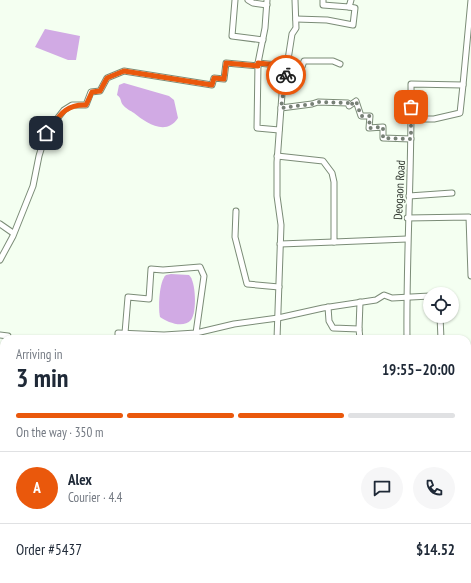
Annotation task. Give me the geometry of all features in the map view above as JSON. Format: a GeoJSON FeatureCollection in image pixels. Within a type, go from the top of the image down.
{"type":"FeatureCollection","features":[{"type":"Feature","properties":{"kind":"street"},"geometry":{"type":"LineString","coordinates":[[235,0],[232,36],[263,40]]}},
{"type":"Feature","properties":{"kind":"street"},"geometry":{"type":"LineString","coordinates":[[248,0],[253,3],[267,3],[263,40],[258,64],[257,128],[279,130]]}},
{"type":"Feature","properties":{"kind":"street"},"geometry":{"type":"LineString","coordinates":[[277,335],[281,225],[277,196],[277,156],[282,94],[285,89],[286,67],[292,34],[296,28],[295,0]]}},
{"type":"Feature","properties":{"kind":"street"},"geometry":{"type":"LineString","coordinates":[[296,19],[327,20],[353,25],[355,8],[323,5],[323,0]]}},
{"type":"Feature","properties":{"kind":"street"},"geometry":{"type":"LineString","coordinates":[[349,7],[351,0]]}},
{"type":"Feature","properties":{"kind":"street"},"geometry":{"type":"LineString","coordinates":[[411,119],[434,118],[460,113],[471,2]]}},
{"type":"Feature","properties":{"kind":"street"},"geometry":{"type":"LineString","coordinates":[[0,260],[33,186],[46,133],[64,110],[72,105],[86,105],[92,92],[100,91],[107,78],[124,71],[212,85],[214,78],[224,79],[226,63],[302,67],[304,60],[333,61],[340,64]]}},
{"type":"Feature","properties":{"kind":"street","name":"Deogaon Road"},"geometry":{"type":"LineString","coordinates":[[406,335],[407,218],[411,139],[411,84],[463,85]]}},
{"type":"Feature","properties":{"kind":"street"},"geometry":{"type":"LineString","coordinates":[[281,108],[318,102],[348,103],[349,106],[356,101],[361,116],[370,116],[369,128],[383,127],[383,138],[411,139]]}},
{"type":"Feature","properties":{"kind":"street"},"geometry":{"type":"LineString","coordinates":[[277,156],[323,161],[332,173],[334,242]]}},
{"type":"Feature","properties":{"kind":"street"},"geometry":{"type":"LineString","coordinates":[[409,196],[452,193]]}},
{"type":"Feature","properties":{"kind":"street"},"geometry":{"type":"LineString","coordinates":[[236,211],[235,237],[247,284],[279,287]]}},
{"type":"Feature","properties":{"kind":"street"},"geometry":{"type":"LineString","coordinates":[[407,218],[470,217],[471,276]]}},
{"type":"Feature","properties":{"kind":"street"},"geometry":{"type":"LineString","coordinates":[[0,224],[13,233]]}},
{"type":"Feature","properties":{"kind":"street"},"geometry":{"type":"LineString","coordinates":[[280,244],[407,239]]}},
{"type":"Feature","properties":{"kind":"street"},"geometry":{"type":"LineString","coordinates":[[125,333],[128,297],[149,299],[151,269],[200,267],[204,276],[196,332]]}},
{"type":"Feature","properties":{"kind":"street"},"geometry":{"type":"LineString","coordinates":[[118,335],[118,333],[164,334],[196,332],[234,324],[278,318],[328,307],[376,300],[384,295],[392,298],[423,296]]}},
{"type":"Feature","properties":{"kind":"street"},"geometry":{"type":"LineString","coordinates":[[360,302],[360,335]]}},
{"type":"Feature","properties":{"kind":"street"},"geometry":{"type":"LineString","coordinates":[[328,307],[329,321],[333,328],[359,329]]}},
{"type":"Feature","properties":{"kind":"street"},"geometry":{"type":"LineString","coordinates":[[440,323],[440,335]]}},
{"type":"Feature","properties":{"kind":"shaded area"},"geometry":{"type":"Polygon","coordinates":[[[45,29],[80,36],[76,60],[68,60],[35,47],[45,29]]]}},
{"type":"Feature","properties":{"kind":"shaded area"},"geometry":{"type":"Polygon","coordinates":[[[124,83],[169,96],[174,100],[178,118],[173,124],[168,126],[162,127],[150,124],[122,104],[120,97],[117,95],[119,85],[124,83]]]}},
{"type":"Feature","properties":{"kind":"shaded area"},"geometry":{"type":"Polygon","coordinates":[[[166,275],[189,275],[193,283],[195,304],[193,316],[188,323],[175,324],[160,317],[160,289],[166,275]]]}},
{"type":"Feature","properties":{"kind":"way so far"},"geometry":{"type":"LineString","coordinates":[[286,75],[281,108],[318,102],[348,103],[349,106],[356,101],[361,116],[370,116],[369,128],[383,127],[383,138],[411,139],[411,107]]}},
{"type":"Feature","properties":{"kind":"route"},"geometry":{"type":"LineString","coordinates":[[46,133],[64,110],[72,105],[86,105],[92,92],[100,91],[107,78],[124,71],[212,85],[214,78],[224,79],[226,63],[258,66],[258,63],[286,66],[286,75]]}}]}
